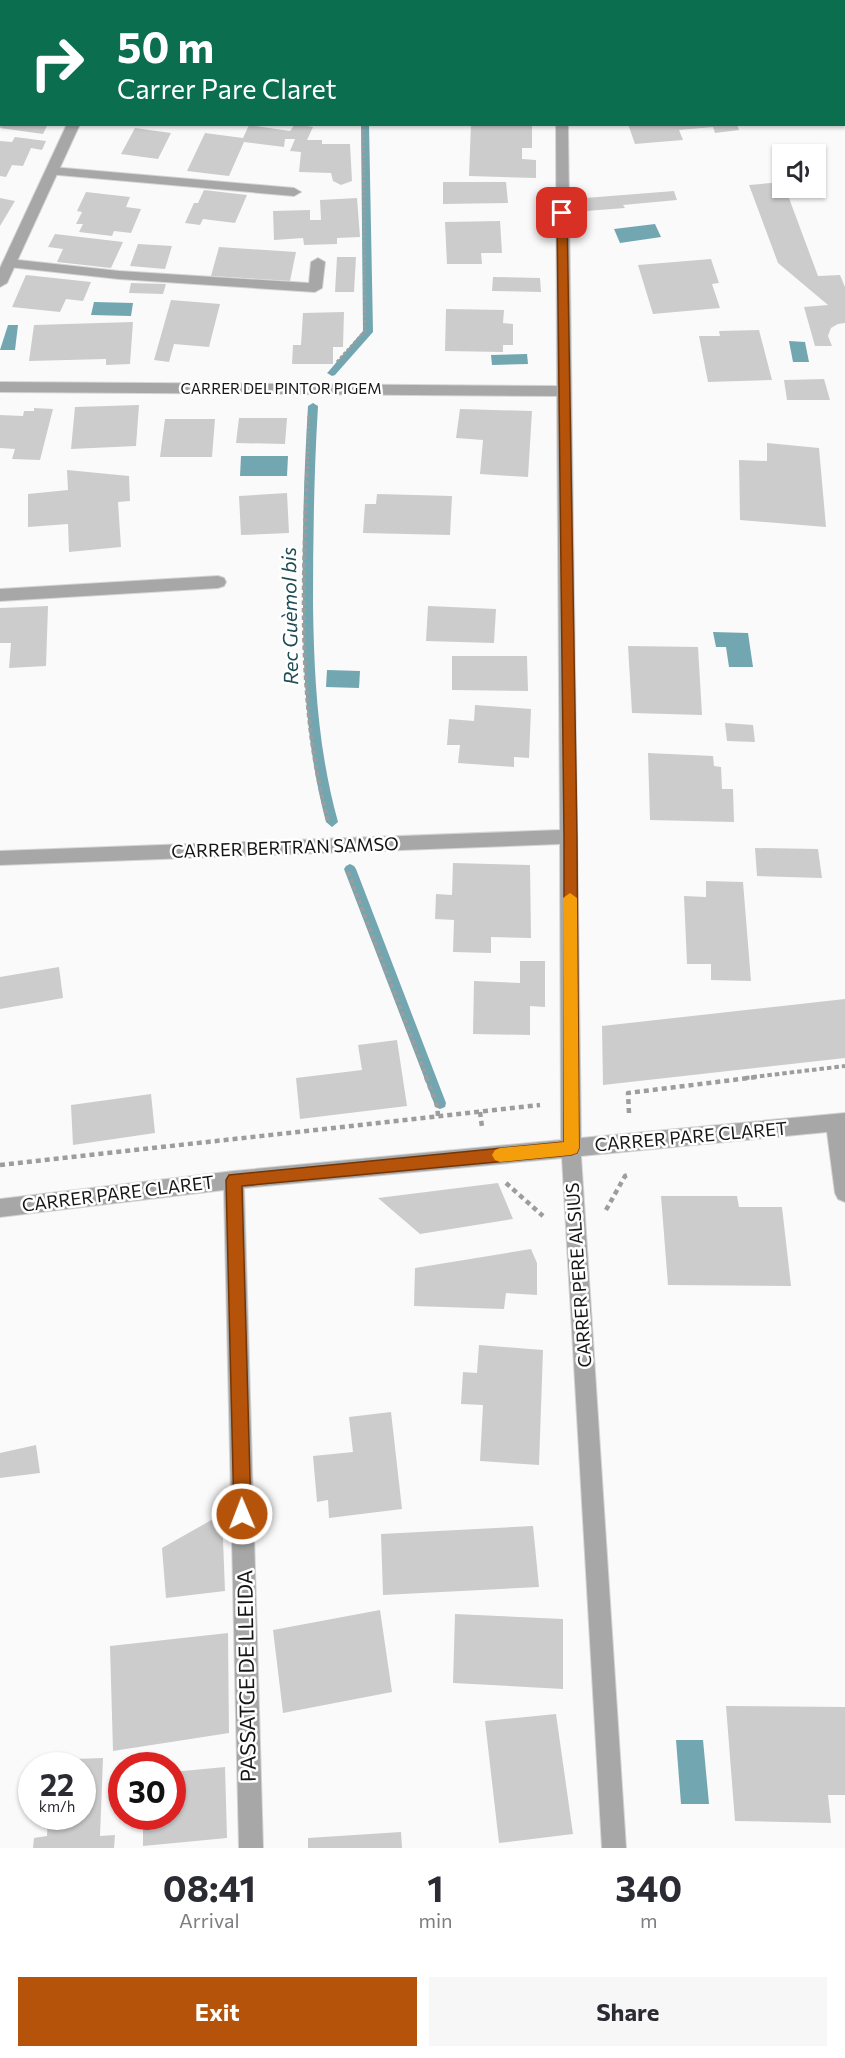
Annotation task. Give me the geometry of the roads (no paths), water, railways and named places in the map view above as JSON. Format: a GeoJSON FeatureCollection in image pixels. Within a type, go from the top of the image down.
{"type":"FeatureCollection","features":[{"type":"Feature","properties":{"kind":"street"},"geometry":{"type":"LineString","coordinates":[[0,283],[73,126]]}},
{"type":"Feature","properties":{"kind":"street","name":"CARRER PERE ALSIUS"},"geometry":{"type":"LineString","coordinates":[[562,126],[571,1148],[614,1848]]}},
{"type":"Feature","properties":{"kind":"street"},"geometry":{"type":"LineString","coordinates":[[52,171],[294,192]]}},
{"type":"Feature","properties":{"kind":"street"},"geometry":{"type":"LineString","coordinates":[[9,263],[119,275],[315,288],[318,262]]}},
{"type":"Feature","properties":{"kind":"street","name":"CARRER DEL PINTOR PIGEM"},"geometry":{"type":"LineString","coordinates":[[0,387],[563,391]]}},
{"type":"Feature","properties":{"kind":"street"},"geometry":{"type":"LineString","coordinates":[[0,595],[218,582]]}},
{"type":"Feature","properties":{"kind":"street","name":"CARRER BERTRAN SAMSO"},"geometry":{"type":"LineString","coordinates":[[0,858],[570,837]]}},
{"type":"Feature","properties":{"kind":"street"},"geometry":{"type":"LineString","coordinates":[[840,1122],[845,1193]]}},
{"type":"Feature","properties":{"kind":"street","name":"CARRER PARE CLARET"},"geometry":{"type":"LineString","coordinates":[[0,1208],[234,1180],[840,1122]]}},
{"type":"Feature","properties":{"kind":"street","name":"PASSATGE DE LLEIDA"},"geometry":{"type":"LineString","coordinates":[[234,1180],[251,1848]]}},
{"type":"Feature","properties":{"kind":"water"},"geometry":{"type":"Polygon","coordinates":[[[655,224],[661,237],[620,243],[614,229],[655,224]]]}},
{"type":"Feature","properties":{"kind":"water"},"geometry":{"type":"Polygon","coordinates":[[[94,302],[133,303],[131,316],[91,315],[94,302]]]}},
{"type":"Feature","properties":{"kind":"water"},"geometry":{"type":"Polygon","coordinates":[[[8,325],[18,325],[15,350],[0,350],[8,325]]]}},
{"type":"Feature","properties":{"kind":"water"},"geometry":{"type":"Polygon","coordinates":[[[789,341],[805,342],[809,362],[793,362],[789,341]]]}},
{"type":"Feature","properties":{"kind":"water"},"geometry":{"type":"Polygon","coordinates":[[[527,354],[528,364],[492,365],[491,355],[527,354]]]}},
{"type":"Feature","properties":{"kind":"water"},"geometry":{"type":"Polygon","coordinates":[[[241,456],[288,456],[287,476],[240,476],[241,456]]]}},
{"type":"Feature","properties":{"kind":"water"},"geometry":{"type":"Polygon","coordinates":[[[713,632],[748,633],[753,667],[729,667],[726,647],[716,647],[713,632]]]}},
{"type":"Feature","properties":{"kind":"water"},"geometry":{"type":"Polygon","coordinates":[[[327,670],[360,671],[359,688],[326,687],[327,670]]]}},
{"type":"Feature","properties":{"kind":"water"},"geometry":{"type":"Polygon","coordinates":[[[676,1740],[703,1740],[709,1804],[681,1804],[676,1740]]]}},
{"type":"Feature","properties":{"kind":"waterway","name":"Rec Guèmol bis"},"geometry":{"type":"LineString","coordinates":[[332,373],[368,332],[365,126]]}},
{"type":"Feature","properties":{"kind":"waterway","name":"Rec Guèmol bis"},"geometry":{"type":"LineString","coordinates":[[313,406],[308,531],[309,660],[315,742],[332,822]]}},
{"type":"Feature","properties":{"kind":"waterway","name":"Rec Guèmol bis"},"geometry":{"type":"LineString","coordinates":[[350,869],[440,1103]]}}]}
